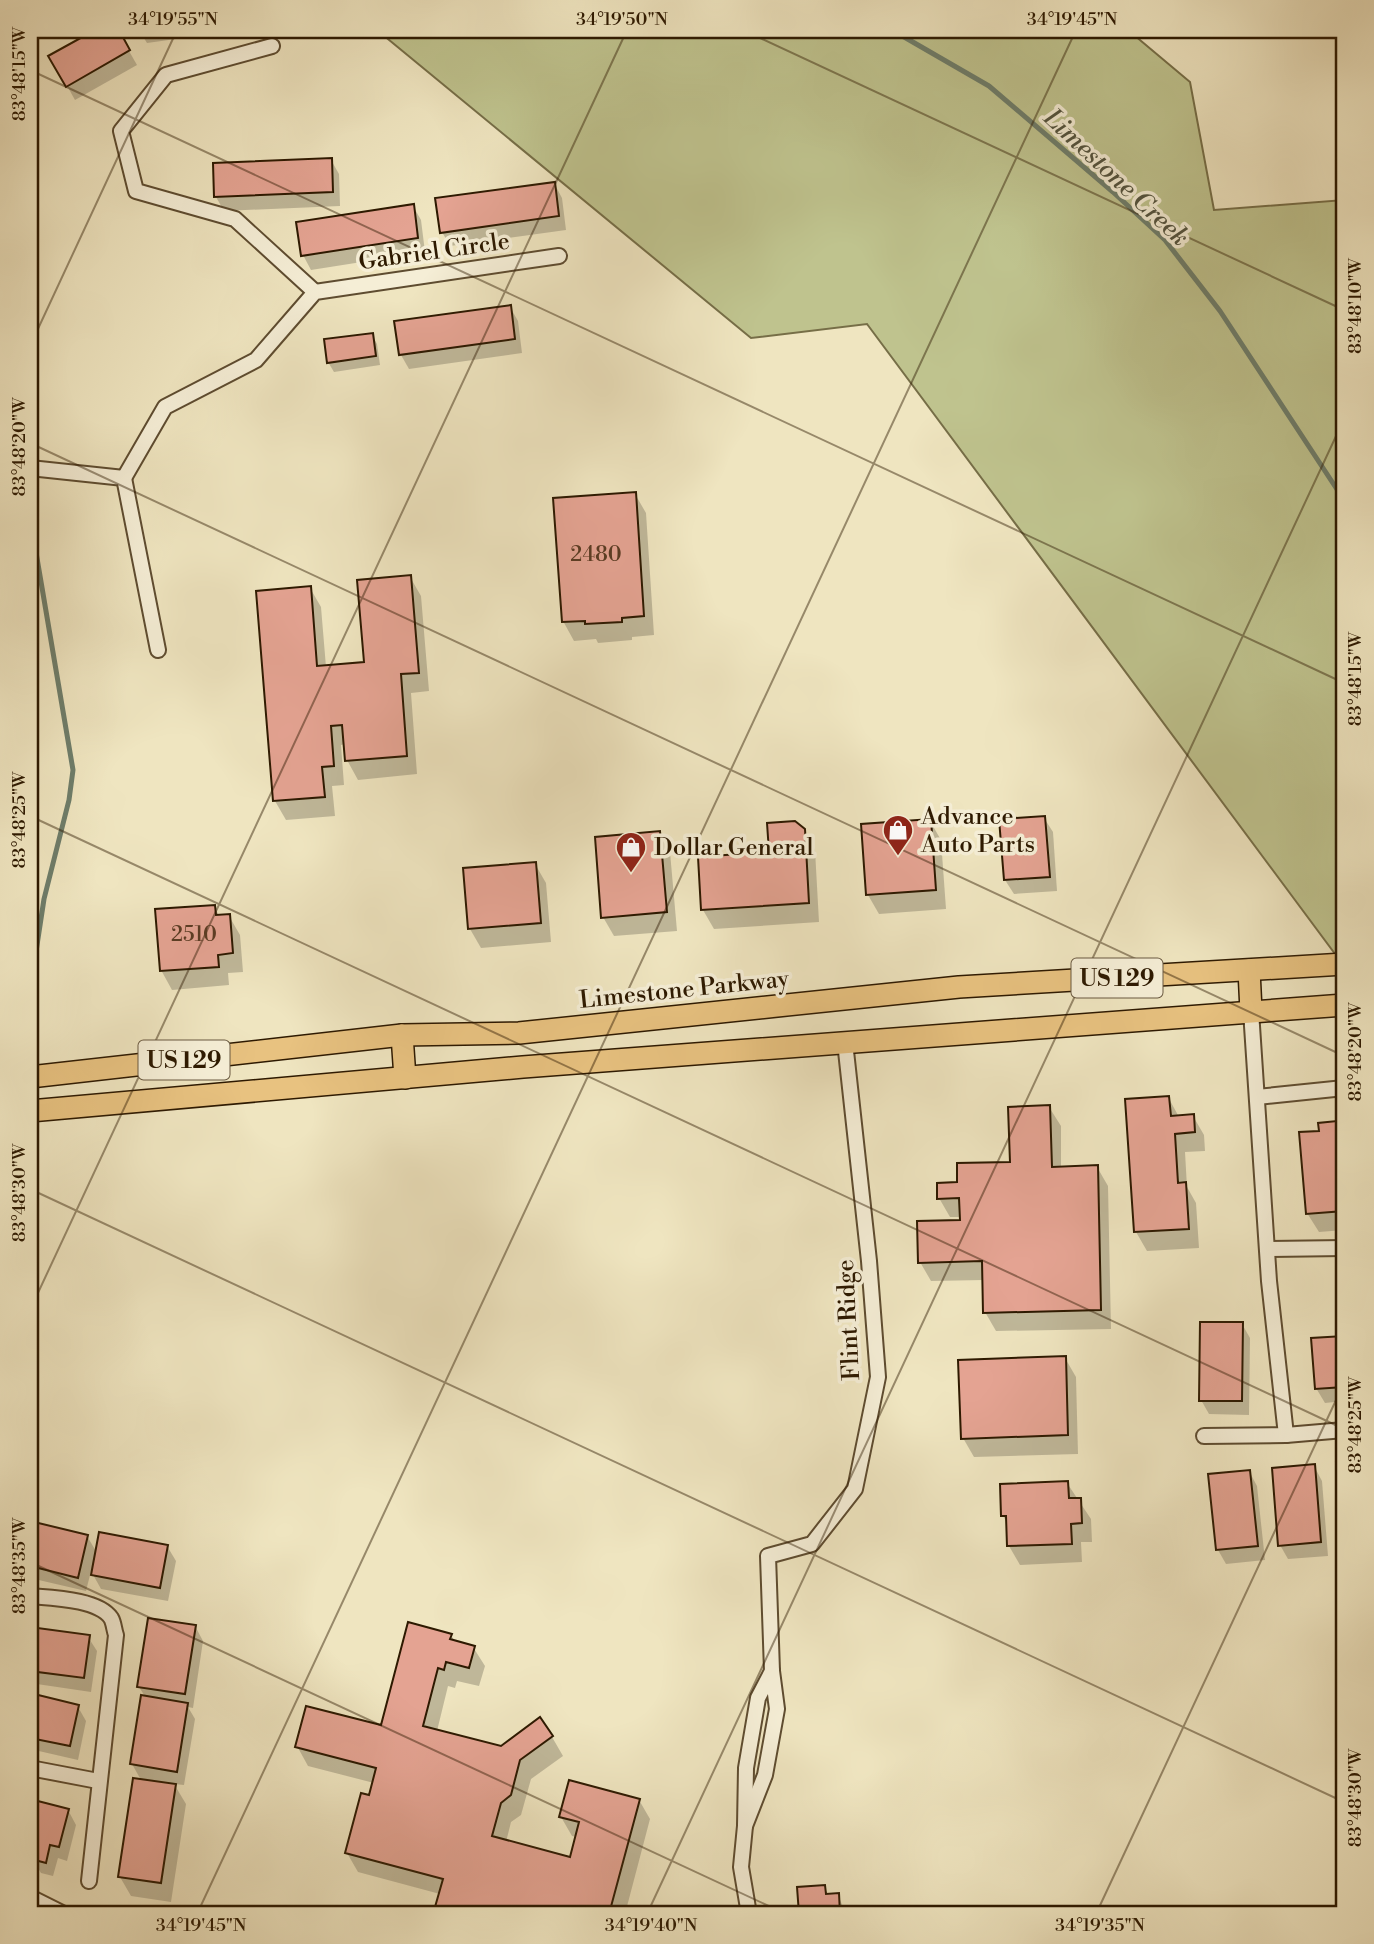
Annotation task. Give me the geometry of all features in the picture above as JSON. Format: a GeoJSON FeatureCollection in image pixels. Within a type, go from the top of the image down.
{"type":"FeatureCollection","features":[{"type":"Feature","properties":{"kind":"main road","name":"Limestone Parkway"},"geometry":{"type":"LineString","coordinates":[[30,1077],[402,1035],[519,1032],[959,987],[1344,964]]}},
{"type":"Feature","properties":{"kind":"main road"},"geometry":{"type":"LineString","coordinates":[[1249,970],[1251,1011]]}},
{"type":"Feature","properties":{"kind":"main road","name":"US 129"},"geometry":{"type":"LineString","coordinates":[[30,1111],[405,1077],[1344,1005]]}},
{"type":"Feature","properties":{"kind":"main road"},"geometry":{"type":"LineString","coordinates":[[402,1035],[405,1077]]}},
{"type":"Feature","properties":{"kind":"street"},"geometry":{"type":"LineString","coordinates":[[158,650],[124,478],[165,407],[256,360],[315,292],[235,219],[136,191],[121,131],[166,75],[272,46]]}},
{"type":"Feature","properties":{"kind":"street","name":"Gabriel Circle"},"geometry":{"type":"LineString","coordinates":[[315,292],[559,256]]}},
{"type":"Feature","properties":{"kind":"street"},"geometry":{"type":"LineString","coordinates":[[30,468],[124,478]]}},
{"type":"Feature","properties":{"kind":"street"},"geometry":{"type":"LineString","coordinates":[[1251,1011],[1267,1249],[1286,1436]]}},
{"type":"Feature","properties":{"kind":"street","name":"Flint Ridge"},"geometry":{"type":"LineString","coordinates":[[745,1826],[765,1775],[777,1709],[772,1671],[768,1556],[812,1544],[855,1489],[878,1377],[869,1261],[845,1042]]}},
{"type":"Feature","properties":{"kind":"street"},"geometry":{"type":"LineString","coordinates":[[1257,1097],[1344,1088]]}},
{"type":"Feature","properties":{"kind":"street"},"geometry":{"type":"LineString","coordinates":[[1267,1249],[1344,1248]]}},
{"type":"Feature","properties":{"kind":"street"},"geometry":{"type":"LineString","coordinates":[[1205,1436],[1286,1436],[1344,1430]]}},
{"type":"Feature","properties":{"kind":"street"},"geometry":{"type":"LineString","coordinates":[[30,1595],[86,1603],[103,1610],[112,1620],[116,1635],[89,1881]]}},
{"type":"Feature","properties":{"kind":"street","name":"Flint Ridge"},"geometry":{"type":"LineString","coordinates":[[749,1914],[741,1867],[746,1768],[758,1698],[772,1671]]}},
{"type":"Feature","properties":{"kind":"street"},"geometry":{"type":"LineString","coordinates":[[753,1730],[773,1732]]}},
{"type":"Feature","properties":{"kind":"street"},"geometry":{"type":"LineString","coordinates":[[30,1768],[98,1781]]}},
{"type":"Feature","properties":{"kind":"street"},"geometry":{"type":"LineString","coordinates":[[30,1897],[64,1914]]}},
{"type":"Feature","properties":{"kind":"green space"},"geometry":{"type":"Polygon","coordinates":[[[377,30],[1128,30],[1190,82],[1214,210],[1344,200],[1344,966],[867,324],[751,338],[377,30]]]}},
{"type":"Feature","properties":{"kind":"building"},"geometry":{"type":"Polygon","coordinates":[[[95,30],[119,30],[130,50],[66,87],[48,56],[95,30]]]}},
{"type":"Feature","properties":{"kind":"building"},"geometry":{"type":"Polygon","coordinates":[[[332,158],[333,192],[214,197],[213,163],[332,158]]]}},
{"type":"Feature","properties":{"kind":"building"},"geometry":{"type":"Polygon","coordinates":[[[555,182],[559,216],[440,233],[435,198],[555,182]]]}},
{"type":"Feature","properties":{"kind":"building"},"geometry":{"type":"Polygon","coordinates":[[[414,204],[418,238],[301,256],[296,222],[414,204]]]}},
{"type":"Feature","properties":{"kind":"building"},"geometry":{"type":"Polygon","coordinates":[[[511,305],[515,339],[399,355],[394,321],[511,305]]]}},
{"type":"Feature","properties":{"kind":"building"},"geometry":{"type":"Polygon","coordinates":[[[373,333],[376,356],[327,363],[324,339],[373,333]]]}},
{"type":"Feature","properties":{"kind":"building"},"geometry":{"type":"Polygon","coordinates":[[[636,492],[644,616],[622,618],[622,622],[562,622],[553,498],[636,492]]]}},
{"type":"Feature","properties":{"kind":"building"},"geometry":{"type":"Polygon","coordinates":[[[411,575],[419,673],[401,674],[407,756],[345,761],[342,725],[331,726],[334,766],[322,767],[325,797],[273,801],[256,591],[311,586],[317,666],[364,662],[357,580],[411,575]]]}},
{"type":"Feature","properties":{"kind":"building"},"geometry":{"type":"Polygon","coordinates":[[[1045,816],[1050,877],[1004,880],[999,819],[1045,816]]]}},
{"type":"Feature","properties":{"kind":"building","name":"Advance Auto Parts"},"geometry":{"type":"Polygon","coordinates":[[[931,819],[936,890],[866,895],[861,824],[931,819]]]}},
{"type":"Feature","properties":{"kind":"building"},"geometry":{"type":"Polygon","coordinates":[[[795,821],[805,829],[809,903],[701,910],[698,857],[769,852],[767,823],[795,821]]]}},
{"type":"Feature","properties":{"kind":"building","name":"Dollar General"},"geometry":{"type":"Polygon","coordinates":[[[660,831],[667,912],[601,918],[595,837],[660,831]]]}},
{"type":"Feature","properties":{"kind":"building"},"geometry":{"type":"Polygon","coordinates":[[[536,862],[541,923],[468,929],[463,868],[536,862]]]}},
{"type":"Feature","properties":{"kind":"building"},"geometry":{"type":"Polygon","coordinates":[[[215,905],[216,915],[230,914],[233,953],[218,955],[219,967],[160,971],[155,909],[215,905]]]}},
{"type":"Feature","properties":{"kind":"building"},"geometry":{"type":"Polygon","coordinates":[[[1169,1096],[1171,1116],[1194,1114],[1195,1132],[1175,1134],[1178,1183],[1186,1182],[1189,1229],[1134,1232],[1125,1099],[1169,1096]]]}},
{"type":"Feature","properties":{"kind":"building"},"geometry":{"type":"Polygon","coordinates":[[[1050,1105],[1052,1167],[1098,1165],[1101,1310],[983,1313],[982,1261],[918,1263],[917,1221],[960,1220],[959,1198],[937,1199],[937,1183],[957,1182],[957,1163],[1010,1162],[1008,1107],[1050,1105]]]}},
{"type":"Feature","properties":{"kind":"building"},"geometry":{"type":"Polygon","coordinates":[[[1337,1121],[1338,1129],[1344,1129],[1344,1211],[1306,1214],[1299,1132],[1319,1131],[1318,1123],[1337,1121]]]}},
{"type":"Feature","properties":{"kind":"building"},"geometry":{"type":"Polygon","coordinates":[[[1200,1322],[1243,1322],[1242,1401],[1199,1401],[1200,1322]]]}},
{"type":"Feature","properties":{"kind":"building"},"geometry":{"type":"Polygon","coordinates":[[[1344,1336],[1344,1387],[1315,1389],[1311,1338],[1344,1336]]]}},
{"type":"Feature","properties":{"kind":"building"},"geometry":{"type":"Polygon","coordinates":[[[1066,1356],[1068,1435],[961,1439],[958,1360],[1066,1356]]]}},
{"type":"Feature","properties":{"kind":"building"},"geometry":{"type":"Polygon","coordinates":[[[1336,1462],[1344,1462],[1344,1540],[1339,1541],[1336,1462]]]}},
{"type":"Feature","properties":{"kind":"building"},"geometry":{"type":"Polygon","coordinates":[[[1315,1464],[1321,1542],[1278,1546],[1272,1468],[1315,1464]]]}},
{"type":"Feature","properties":{"kind":"building"},"geometry":{"type":"Polygon","coordinates":[[[1250,1470],[1258,1546],[1216,1550],[1208,1474],[1250,1470]]]}},
{"type":"Feature","properties":{"kind":"building"},"geometry":{"type":"Polygon","coordinates":[[[1068,1481],[1069,1498],[1081,1498],[1082,1523],[1071,1524],[1072,1544],[1007,1546],[1006,1516],[1001,1516],[1000,1484],[1068,1481]]]}},
{"type":"Feature","properties":{"kind":"building"},"geometry":{"type":"Polygon","coordinates":[[[30,1521],[88,1535],[78,1578],[30,1566],[30,1521]]]}},
{"type":"Feature","properties":{"kind":"building"},"geometry":{"type":"Polygon","coordinates":[[[99,1532],[168,1545],[160,1588],[91,1575],[99,1532]]]}},
{"type":"Feature","properties":{"kind":"building"},"geometry":{"type":"Polygon","coordinates":[[[148,1618],[196,1625],[185,1694],[137,1687],[148,1618]]]}},
{"type":"Feature","properties":{"kind":"building"},"geometry":{"type":"Polygon","coordinates":[[[408,1622],[452,1634],[450,1639],[475,1646],[469,1668],[446,1662],[444,1670],[438,1668],[423,1726],[501,1746],[540,1717],[553,1736],[520,1760],[511,1795],[501,1803],[492,1836],[570,1857],[579,1822],[559,1817],[569,1780],[640,1799],[609,1914],[433,1914],[443,1879],[345,1853],[361,1793],[369,1795],[376,1768],[295,1747],[306,1706],[381,1725],[408,1622]]]}},
{"type":"Feature","properties":{"kind":"building"},"geometry":{"type":"Polygon","coordinates":[[[30,1627],[90,1635],[84,1678],[30,1671],[30,1627]]]}},
{"type":"Feature","properties":{"kind":"building"},"geometry":{"type":"Polygon","coordinates":[[[30,1693],[79,1705],[70,1746],[30,1738],[30,1693]]]}},
{"type":"Feature","properties":{"kind":"building"},"geometry":{"type":"Polygon","coordinates":[[[141,1695],[188,1703],[177,1772],[130,1764],[141,1695]]]}},
{"type":"Feature","properties":{"kind":"building"},"geometry":{"type":"Polygon","coordinates":[[[133,1778],[176,1784],[161,1883],[118,1877],[133,1778]]]}},
{"type":"Feature","properties":{"kind":"building"},"geometry":{"type":"Polygon","coordinates":[[[30,1799],[69,1809],[59,1847],[50,1845],[46,1863],[31,1859],[34,1847],[30,1846],[30,1799]]]}},
{"type":"Feature","properties":{"kind":"building"},"geometry":{"type":"Polygon","coordinates":[[[825,1885],[826,1894],[839,1893],[840,1914],[799,1914],[797,1887],[825,1885]]]}},
{"type":"Feature","properties":{"kind":"waterway","name":"Limestone Creek"},"geometry":{"type":"LineString","coordinates":[[892,30],[989,86],[1165,240],[1220,311],[1344,500]]}},
{"type":"Feature","properties":{"kind":"waterway"},"geometry":{"type":"LineString","coordinates":[[30,517],[73,770],[69,800],[44,899],[30,991]]}},
{"type":"Feature","properties":{"kind":"place","name":"Advance Auto Parts"},"geometry":{"type":"Point","coordinates":[898,857]}},
{"type":"Feature","properties":{"kind":"place","name":"Dollar General"},"geometry":{"type":"Point","coordinates":[631,874]}}]}
